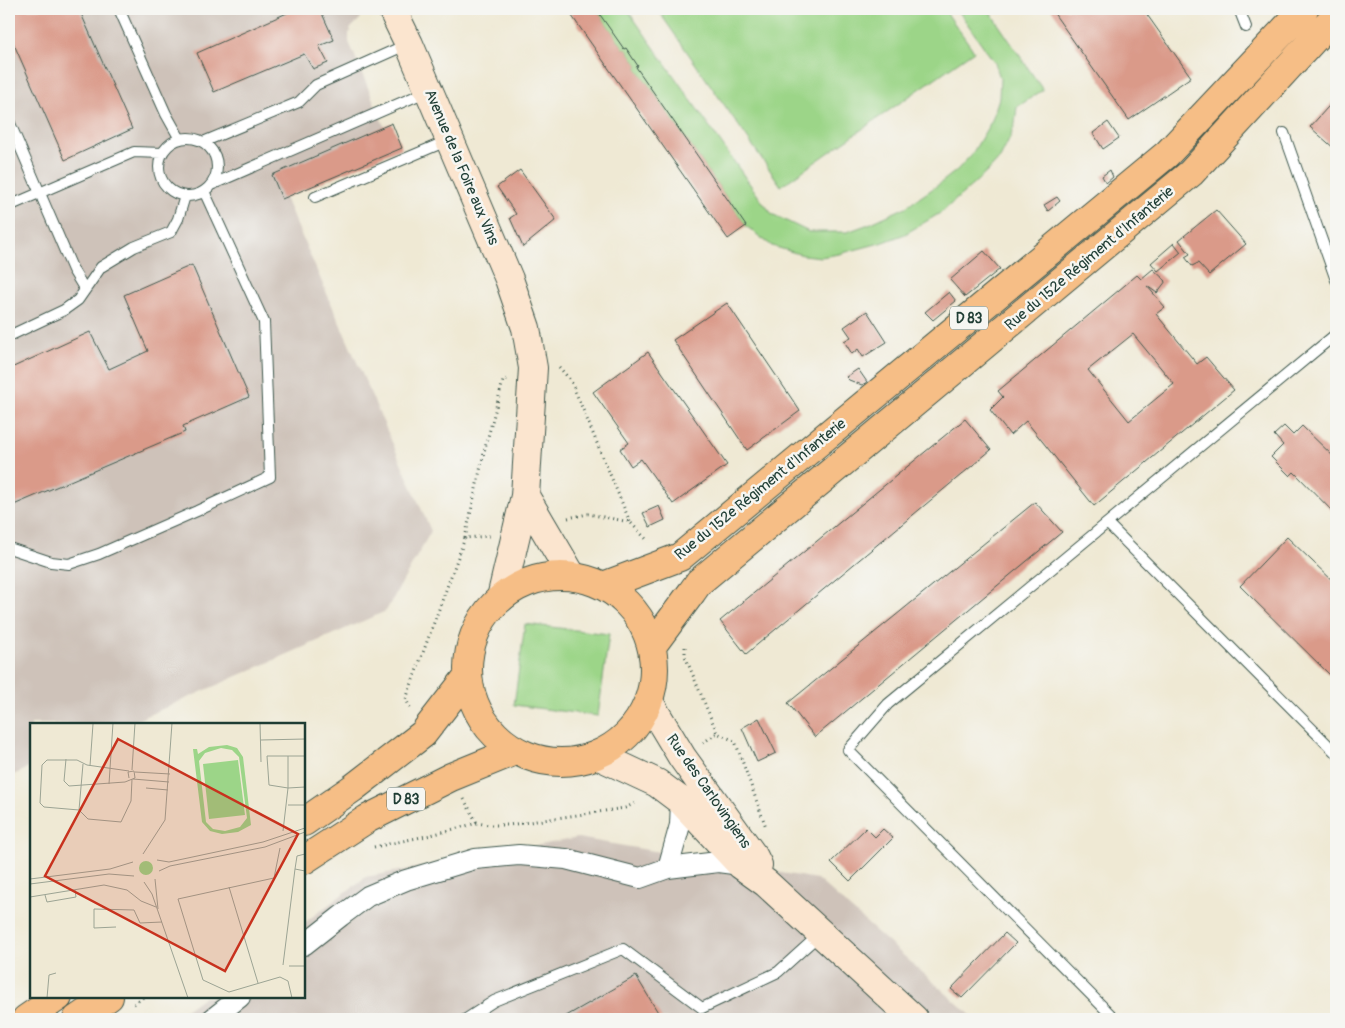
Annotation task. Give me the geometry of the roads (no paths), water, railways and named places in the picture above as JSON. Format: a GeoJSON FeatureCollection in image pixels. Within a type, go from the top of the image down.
{"type":"FeatureCollection","features":[{"type":"Feature","properties":{"kind":"main road","name":"Rue du 152e Régiment d'Infanterie"},"geometry":{"type":"LineString","coordinates":[[603,586],[680,557],[1167,154],[1304,9]]}},
{"type":"Feature","properties":{"kind":"main road","name":"Rue du 152e Régiment d'Infanterie"},"geometry":{"type":"LineString","coordinates":[[652,646],[698,582],[1191,173],[1336,15]]}},
{"type":"Feature","properties":{"kind":"main road"},"geometry":{"type":"LineString","coordinates":[[572,576],[588,579],[603,586],[625,601],[642,622],[652,646],[655,674],[649,702],[637,724],[619,743],[597,755],[570,762],[541,761],[515,751],[491,732],[475,706],[468,676],[470,647],[482,619],[501,598],[523,584],[547,577],[572,576]]}},
{"type":"Feature","properties":{"kind":"main road","name":"D 83"},"geometry":{"type":"LineString","coordinates":[[305,821],[353,788],[423,734],[468,676]]}},
{"type":"Feature","properties":{"kind":"main road","name":"D 83"},"geometry":{"type":"LineString","coordinates":[[305,859],[367,819],[451,777],[515,751]]}},
{"type":"Feature","properties":{"kind":"main road"},"geometry":{"type":"LineString","coordinates":[[26,1019],[57,998]]}},
{"type":"Feature","properties":{"kind":"main road"},"geometry":{"type":"LineString","coordinates":[[77,1019],[108,998]]}},
{"type":"Feature","properties":{"kind":"street","name":"Avenue de la Foire aux Vins"},"geometry":{"type":"LineString","coordinates":[[392,9],[409,44],[509,279],[526,328],[546,367],[525,496],[501,598]]}},
{"type":"Feature","properties":{"kind":"street"},"geometry":{"type":"LineString","coordinates":[[525,496],[572,576]]}},
{"type":"Feature","properties":{"kind":"street","name":"Rue des Carlovingiens"},"geometry":{"type":"LineString","coordinates":[[649,702],[682,757],[754,857],[766,883]]}},
{"type":"Feature","properties":{"kind":"street","name":"Rue des Carlovingiens"},"geometry":{"type":"LineString","coordinates":[[597,755],[657,783],[681,801],[740,865],[766,883],[914,1019]]}},
{"type":"Feature","properties":{"kind":"street"},"geometry":{"type":"LineString","coordinates":[[668,868],[680,825],[681,801]]}},
{"type":"Feature","properties":{"kind":"street"},"geometry":{"type":"LineString","coordinates":[[305,944],[368,896],[406,880],[475,859],[519,855],[566,859],[640,878],[668,868],[718,862],[740,865]]}},
{"type":"Feature","properties":{"kind":"street"},"geometry":{"type":"LineString","coordinates":[[217,1018],[239,998]]}},
{"type":"Feature","properties":{"kind":"lane"},"geometry":{"type":"LineString","coordinates":[[119,9],[166,114],[180,139]]}},
{"type":"Feature","properties":{"kind":"lane"},"geometry":{"type":"LineString","coordinates":[[1239,9],[1246,27]]}},
{"type":"Feature","properties":{"kind":"lane"},"geometry":{"type":"LineString","coordinates":[[203,142],[299,102],[316,85],[409,44]]}},
{"type":"Feature","properties":{"kind":"lane"},"geometry":{"type":"LineString","coordinates":[[207,188],[216,176],[217,167],[216,157],[210,148],[195,138],[176,140],[168,146],[162,153],[159,162],[159,172],[162,180],[176,194],[185,196],[195,195],[207,188],[429,91]]}},
{"type":"Feature","properties":{"kind":"lane"},"geometry":{"type":"LineString","coordinates":[[9,121],[73,270],[85,290]]}},
{"type":"Feature","properties":{"kind":"lane"},"geometry":{"type":"LineString","coordinates":[[1284,133],[1336,280]]}},
{"type":"Feature","properties":{"kind":"lane"},"geometry":{"type":"LineString","coordinates":[[315,197],[450,140]]}},
{"type":"Feature","properties":{"kind":"lane"},"geometry":{"type":"LineString","coordinates":[[9,206],[134,152],[162,153]]}},
{"type":"Feature","properties":{"kind":"lane"},"geometry":{"type":"LineString","coordinates":[[9,548],[51,562],[69,564],[98,554],[270,477],[264,322],[207,188]]}},
{"type":"Feature","properties":{"kind":"lane"},"geometry":{"type":"LineString","coordinates":[[9,336],[64,310],[78,300],[101,267],[134,247],[171,232],[178,219],[185,196]]}},
{"type":"Feature","properties":{"kind":"lane"},"geometry":{"type":"LineString","coordinates":[[1115,1019],[848,750],[888,704],[1336,334]]}},
{"type":"Feature","properties":{"kind":"lane"},"geometry":{"type":"LineString","coordinates":[[1107,523],[1336,753]]}},
{"type":"Feature","properties":{"kind":"lane"},"geometry":{"type":"LineString","coordinates":[[702,1008],[778,972],[821,933]]}},
{"type":"Feature","properties":{"kind":"lane"},"geometry":{"type":"LineString","coordinates":[[466,1019],[494,1001],[623,948],[702,1008]]}},
{"type":"Feature","properties":{"kind":"lane"},"geometry":{"type":"LineString","coordinates":[[701,1019],[702,1008]]}}]}
